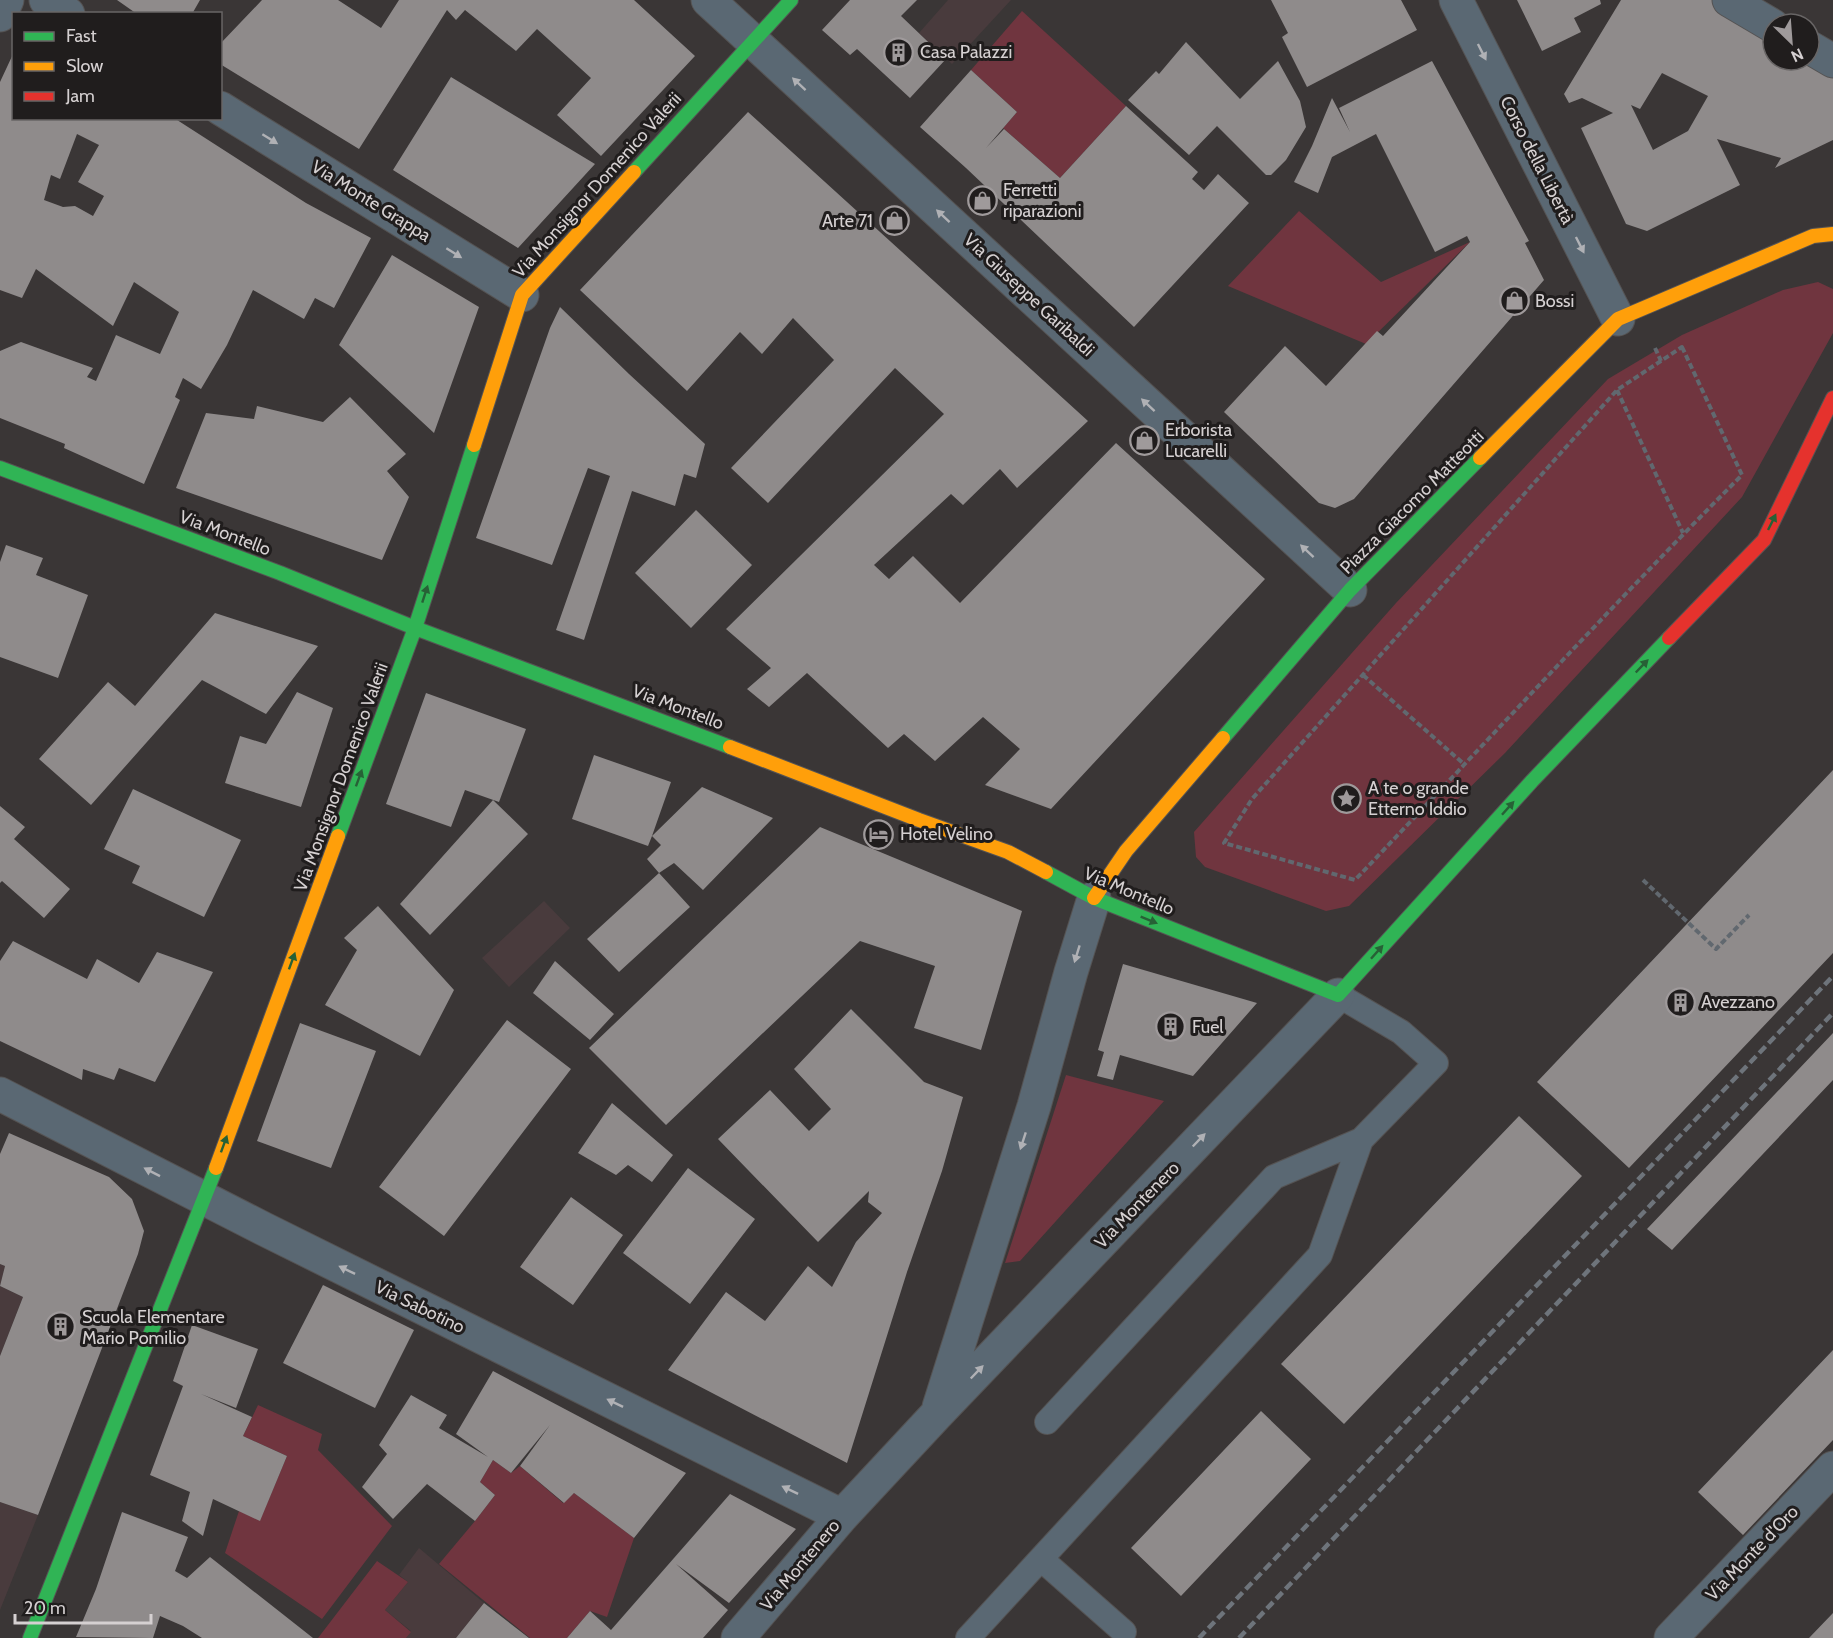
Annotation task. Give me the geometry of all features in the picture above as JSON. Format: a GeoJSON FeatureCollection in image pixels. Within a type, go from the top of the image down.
{"type":"FeatureCollection","features":[{"type":"Feature","properties":{"kind":"street"},"geometry":{"type":"LineString","coordinates":[[0,15],[7,0]]}},
{"type":"Feature","properties":{"kind":"street"},"geometry":{"type":"LineString","coordinates":[[46,0],[65,12]]}},
{"type":"Feature","properties":{"kind":"street","name":"Via Giuseppe Garibaldi"},"geometry":{"type":"LineString","coordinates":[[708,0],[1350,590]]}},
{"type":"Feature","properties":{"kind":"street","name":"Via Monsignor Domenico Valerii"},"geometry":{"type":"LineString","coordinates":[[30,1638],[204,1199],[415,628],[522,295],[791,0]]}},
{"type":"Feature","properties":{"kind":"street","name":"Corso della Libertà"},"geometry":{"type":"LineString","coordinates":[[1456,0],[1618,319]]}},
{"type":"Feature","properties":{"kind":"street"},"geometry":{"type":"LineString","coordinates":[[1729,0],[1761,19]]}},
{"type":"Feature","properties":{"kind":"street","name":"Via Monte Grappa"},"geometry":{"type":"LineString","coordinates":[[222,109],[522,295]]}},
{"type":"Feature","properties":{"kind":"street","name":"Piazza Giacomo Matteotti"},"geometry":{"type":"LineString","coordinates":[[1094,898],[1126,851],[1350,590],[1618,319],[1813,236],[1833,234]]}},
{"type":"Feature","properties":{"kind":"street"},"geometry":{"type":"LineString","coordinates":[[1338,996],[1532,781],[1764,540],[1833,398]]}},
{"type":"Feature","properties":{"kind":"street","name":"Via Montello"},"geometry":{"type":"LineString","coordinates":[[0,468],[1008,852],[1094,898],[1338,996]]}},
{"type":"Feature","properties":{"kind":"street","name":"Via Montenero"},"geometry":{"type":"LineString","coordinates":[[937,1414],[1034,1106],[1094,898]]}},
{"type":"Feature","properties":{"kind":"street","name":"Via Montenero"},"geometry":{"type":"LineString","coordinates":[[738,1638],[842,1516],[937,1414],[1338,996]]}},
{"type":"Feature","properties":{"kind":"street","name":"Via Sabotino"},"geometry":{"type":"LineString","coordinates":[[0,1094],[204,1199],[842,1516]]}},
{"type":"Feature","properties":{"kind":"street","name":"Via Monte d'Oro"},"geometry":{"type":"LineString","coordinates":[[1671,1638],[1833,1468]]}},
{"type":"Feature","properties":{"kind":"lane"},"geometry":{"type":"LineString","coordinates":[[1047,1422],[1274,1178],[1361,1140],[1436,1063],[1401,1032],[1338,996]]}},
{"type":"Feature","properties":{"kind":"lane"},"geometry":{"type":"LineString","coordinates":[[968,1638],[1320,1255],[1361,1140]]}},
{"type":"Feature","properties":{"kind":"lane"},"geometry":{"type":"LineString","coordinates":[[1041,1559],[1124,1632]]}},
{"type":"Feature","properties":{"kind":"path"},"geometry":{"type":"LineString","coordinates":[[1682,347],[1742,475],[1683,533],[1355,880],[1224,843],[1252,799],[1617,390],[1682,347]]}},
{"type":"Feature","properties":{"kind":"path"},"geometry":{"type":"LineString","coordinates":[[1617,390],[1683,533]]}},
{"type":"Feature","properties":{"kind":"path"},"geometry":{"type":"LineString","coordinates":[[1363,675],[1465,765]]}},
{"type":"Feature","properties":{"kind":"path"},"geometry":{"type":"LineString","coordinates":[[1643,880],[1716,949],[1749,915]]}},
{"type":"Feature","properties":{"kind":"shaded area"},"geometry":{"type":"Polygon","coordinates":[[[948,0],[1011,0],[952,64],[919,33],[948,0]]]}},
{"type":"Feature","properties":{"kind":"shaded area"},"geometry":{"type":"Polygon","coordinates":[[[1022,11],[1126,106],[1060,178],[1003,128],[1017,112],[971,70],[1022,11]]]}},
{"type":"Feature","properties":{"kind":"shaded area"},"geometry":{"type":"Polygon","coordinates":[[[1299,211],[1381,282],[1470,242],[1366,344],[1228,286],[1299,211]]]}},
{"type":"Feature","properties":{"kind":"shaded area"},"geometry":{"type":"Polygon","coordinates":[[[1818,282],[1833,289],[1833,333],[1742,497],[1505,753],[1349,906],[1326,911],[1205,867],[1196,857],[1194,832],[1396,603],[1608,379],[1682,335],[1783,290],[1818,282]]]}},
{"type":"Feature","properties":{"kind":"shaded area"},"geometry":{"type":"Polygon","coordinates":[[[544,901],[570,928],[509,987],[482,958],[544,901]]]}},
{"type":"Feature","properties":{"kind":"shaded area"},"geometry":{"type":"Polygon","coordinates":[[[1066,1075],[1164,1101],[1020,1261],[1005,1263],[1066,1075]]]}},
{"type":"Feature","properties":{"kind":"shaded area"},"geometry":{"type":"Polygon","coordinates":[[[0,1264],[5,1266],[0,1286],[0,1264]]]}},
{"type":"Feature","properties":{"kind":"shaded area"},"geometry":{"type":"Polygon","coordinates":[[[0,1286],[23,1297],[0,1356],[0,1286]]]}},
{"type":"Feature","properties":{"kind":"shaded area"},"geometry":{"type":"Polygon","coordinates":[[[258,1405],[322,1434],[318,1450],[392,1526],[322,1619],[225,1553],[239,1511],[260,1520],[287,1456],[243,1436],[258,1405]]]}},
{"type":"Feature","properties":{"kind":"shaded area"},"geometry":{"type":"Polygon","coordinates":[[[493,1460],[511,1473],[520,1466],[563,1503],[574,1493],[634,1538],[607,1617],[590,1611],[567,1638],[530,1638],[439,1564],[495,1495],[480,1482],[493,1460]]]}},
{"type":"Feature","properties":{"kind":"shaded area"},"geometry":{"type":"Polygon","coordinates":[[[0,1502],[38,1515],[0,1610],[0,1502]]]}},
{"type":"Feature","properties":{"kind":"shaded area"},"geometry":{"type":"Polygon","coordinates":[[[419,1548],[484,1603],[456,1638],[406,1638],[411,1631],[385,1610],[408,1582],[399,1575],[419,1548]]]}},
{"type":"Feature","properties":{"kind":"shaded area"},"geometry":{"type":"Polygon","coordinates":[[[377,1561],[408,1582],[385,1610],[411,1632],[406,1638],[318,1638],[377,1561]]]}},
{"type":"Feature","properties":{"kind":"building"},"geometry":{"type":"Polygon","coordinates":[[[117,0],[200,0],[193,12],[134,12],[117,0]]]}},
{"type":"Feature","properties":{"kind":"building"},"geometry":{"type":"Polygon","coordinates":[[[262,0],[338,0],[381,28],[399,0],[634,0],[695,56],[601,156],[557,115],[591,78],[537,29],[516,51],[465,10],[456,20],[447,10],[359,149],[222,65],[222,42],[262,0]]]}},
{"type":"Feature","properties":{"kind":"building","name":"Casa Palazzi"},"geometry":{"type":"Polygon","coordinates":[[[850,0],[917,0],[901,16],[946,59],[910,98],[857,49],[850,55],[822,30],[850,0]]]}},
{"type":"Feature","properties":{"kind":"building"},"geometry":{"type":"Polygon","coordinates":[[[1271,0],[1401,0],[1417,30],[1307,87],[1282,37],[1288,33],[1271,0]]]}},
{"type":"Feature","properties":{"kind":"building"},"geometry":{"type":"Polygon","coordinates":[[[1517,0],[1600,0],[1601,4],[1574,18],[1581,32],[1542,51],[1517,0]]]}},
{"type":"Feature","properties":{"kind":"building"},"geometry":{"type":"Polygon","coordinates":[[[1621,0],[1712,0],[1761,28],[1761,72],[1821,72],[1821,65],[1833,70],[1833,140],[1775,168],[1781,158],[1717,139],[1740,185],[1647,231],[1626,224],[1581,128],[1613,113],[1582,98],[1569,103],[1564,94],[1621,0]],[[1662,73],[1640,109],[1631,105],[1653,150],[1688,131],[1708,96],[1662,73]]]}},
{"type":"Feature","properties":{"kind":"building"},"geometry":{"type":"Polygon","coordinates":[[[1186,42],[1240,99],[1278,61],[1300,101],[1306,127],[1286,160],[1271,175],[1266,175],[1217,126],[1189,155],[1128,100],[1156,71],[1159,74],[1186,42]]]}},
{"type":"Feature","properties":{"kind":"building"},"geometry":{"type":"Polygon","coordinates":[[[12,56],[12,120],[177,120],[306,203],[371,238],[334,308],[315,298],[304,319],[253,290],[227,345],[201,389],[183,378],[175,397],[180,400],[144,484],[64,448],[65,444],[0,418],[0,351],[21,342],[93,368],[87,377],[96,381],[116,335],[160,354],[179,312],[134,282],[113,326],[36,269],[22,298],[0,290],[0,82],[12,56]],[[77,134],[60,179],[51,175],[44,200],[63,207],[75,206],[93,216],[104,196],[78,182],[99,145],[77,134]]]}},
{"type":"Feature","properties":{"kind":"building"},"geometry":{"type":"Polygon","coordinates":[[[1432,61],[1529,241],[1525,243],[1544,280],[1354,499],[1335,508],[1319,503],[1224,412],[1285,346],[1326,386],[1377,331],[1383,336],[1470,242],[1467,236],[1435,252],[1376,134],[1332,157],[1318,193],[1294,182],[1332,98],[1350,132],[1339,108],[1432,61]]]}},
{"type":"Feature","properties":{"kind":"building"},"geometry":{"type":"Polygon","coordinates":[[[971,70],[1017,112],[986,148],[1004,129],[1060,178],[1126,106],[1198,172],[1192,179],[1204,190],[1218,174],[1249,203],[1134,327],[920,127],[971,70]]]}},
{"type":"Feature","properties":{"kind":"building"},"geometry":{"type":"Polygon","coordinates":[[[451,77],[595,164],[518,248],[393,170],[451,77]]]}},
{"type":"Feature","properties":{"kind":"building"},"geometry":{"type":"Polygon","coordinates":[[[748,112],[1088,421],[1017,488],[1000,469],[963,505],[951,494],[874,565],[889,579],[913,556],[960,603],[1116,443],[1265,579],[1051,809],[985,785],[1020,749],[983,717],[935,761],[904,734],[888,748],[807,673],[769,707],[747,689],[771,668],[726,629],[944,414],[895,368],[768,503],[731,468],[834,360],[793,318],[762,354],[740,332],[687,391],[580,290],[748,112]]]}},
{"type":"Feature","properties":{"kind":"building"},"geometry":{"type":"Polygon","coordinates":[[[392,255],[479,307],[434,433],[339,345],[392,255]]]}},
{"type":"Feature","properties":{"kind":"building"},"geometry":{"type":"Polygon","coordinates":[[[560,307],[705,444],[696,478],[684,474],[675,506],[632,491],[584,640],[556,630],[610,476],[588,468],[552,565],[476,538],[550,328],[560,307]]]}},
{"type":"Feature","properties":{"kind":"building"},"geometry":{"type":"Polygon","coordinates":[[[350,397],[406,454],[387,471],[409,497],[382,560],[176,488],[206,413],[254,419],[257,406],[323,422],[350,397]]]}},
{"type":"Feature","properties":{"kind":"building"},"geometry":{"type":"Polygon","coordinates":[[[696,510],[752,565],[691,628],[635,573],[696,510]]]}},
{"type":"Feature","properties":{"kind":"building"},"geometry":{"type":"Polygon","coordinates":[[[6,545],[43,558],[36,575],[88,595],[58,678],[0,657],[0,562],[6,545]]]}},
{"type":"Feature","properties":{"kind":"building"},"geometry":{"type":"Polygon","coordinates":[[[215,613],[318,646],[266,714],[202,680],[91,805],[39,759],[108,682],[135,706],[215,613]]]}},
{"type":"Feature","properties":{"kind":"building"},"geometry":{"type":"Polygon","coordinates":[[[297,692],[333,708],[301,807],[225,783],[240,736],[266,744],[297,692]]]}},
{"type":"Feature","properties":{"kind":"building"},"geometry":{"type":"Polygon","coordinates":[[[426,693],[526,729],[499,802],[465,790],[451,827],[386,804],[426,693]]]}},
{"type":"Feature","properties":{"kind":"building"},"geometry":{"type":"Polygon","coordinates":[[[594,755],[671,782],[648,846],[572,819],[594,755]]]}},
{"type":"Feature","properties":{"kind":"building","name":"Avezzano"},"geometry":{"type":"Polygon","coordinates":[[[1833,770],[1833,953],[1629,1168],[1537,1082],[1833,770]]]}},
{"type":"Feature","properties":{"kind":"building"},"geometry":{"type":"Polygon","coordinates":[[[702,787],[773,818],[703,890],[674,863],[659,873],[647,859],[661,845],[652,836],[702,787]]]}},
{"type":"Feature","properties":{"kind":"building"},"geometry":{"type":"Polygon","coordinates":[[[133,789],[241,840],[204,917],[132,883],[140,866],[104,849],[133,789]]]}},
{"type":"Feature","properties":{"kind":"building"},"geometry":{"type":"Polygon","coordinates":[[[493,800],[528,834],[430,935],[400,904],[493,800]]]}},
{"type":"Feature","properties":{"kind":"building"},"geometry":{"type":"Polygon","coordinates":[[[0,806],[25,827],[14,839],[70,889],[44,918],[2,881],[0,883],[0,806]]]}},
{"type":"Feature","properties":{"kind":"building"},"geometry":{"type":"Polygon","coordinates":[[[820,827],[1022,911],[981,1050],[914,1028],[935,966],[860,941],[666,1125],[589,1048],[820,827]]]}},
{"type":"Feature","properties":{"kind":"building"},"geometry":{"type":"Polygon","coordinates":[[[659,873],[690,907],[619,972],[587,939],[659,873]]]}},
{"type":"Feature","properties":{"kind":"building"},"geometry":{"type":"Polygon","coordinates":[[[378,906],[454,990],[420,1056],[325,1005],[357,950],[344,938],[378,906]]]}},
{"type":"Feature","properties":{"kind":"building"},"geometry":{"type":"Polygon","coordinates":[[[13,941],[87,979],[97,959],[139,983],[157,952],[213,972],[155,1082],[119,1068],[114,1080],[83,1069],[82,1080],[0,1041],[0,961],[13,941]]]}},
{"type":"Feature","properties":{"kind":"building"},"geometry":{"type":"Polygon","coordinates":[[[555,961],[614,1014],[590,1040],[533,993],[555,961]]]}},
{"type":"Feature","properties":{"kind":"building","name":"Fuel"},"geometry":{"type":"Polygon","coordinates":[[[1123,964],[1257,1003],[1193,1076],[1120,1055],[1113,1080],[1097,1076],[1104,1052],[1098,1050],[1123,964]]]}},
{"type":"Feature","properties":{"kind":"building"},"geometry":{"type":"Polygon","coordinates":[[[851,1009],[924,1082],[963,1097],[942,1171],[907,1272],[847,1463],[668,1370],[726,1292],[765,1321],[808,1266],[832,1287],[856,1242],[882,1213],[868,1202],[869,1191],[818,1242],[718,1139],[770,1090],[809,1131],[831,1109],[794,1069],[851,1009]]]}},
{"type":"Feature","properties":{"kind":"building"},"geometry":{"type":"Polygon","coordinates":[[[507,1020],[571,1069],[444,1236],[379,1187],[507,1020]]]}},
{"type":"Feature","properties":{"kind":"building"},"geometry":{"type":"Polygon","coordinates":[[[300,1023],[376,1051],[331,1168],[257,1141],[300,1023]]]}},
{"type":"Feature","properties":{"kind":"building"},"geometry":{"type":"Polygon","coordinates":[[[1833,1033],[1833,1080],[1672,1250],[1647,1229],[1833,1033]]]}},
{"type":"Feature","properties":{"kind":"building"},"geometry":{"type":"Polygon","coordinates":[[[612,1103],[673,1155],[652,1182],[628,1165],[616,1175],[578,1153],[612,1103]]]}},
{"type":"Feature","properties":{"kind":"building"},"geometry":{"type":"Polygon","coordinates":[[[1519,1116],[1582,1176],[1344,1424],[1281,1364],[1519,1116]]]}},
{"type":"Feature","properties":{"kind":"building","name":"Scuola Elementare Mario Pomilio"},"geometry":{"type":"Polygon","coordinates":[[[9,1133],[109,1177],[132,1199],[144,1231],[138,1254],[38,1515],[0,1502],[0,1356],[23,1297],[0,1286],[5,1266],[0,1264],[0,1154],[9,1133]]]}},
{"type":"Feature","properties":{"kind":"building"},"geometry":{"type":"Polygon","coordinates":[[[688,1168],[755,1219],[690,1304],[623,1253],[688,1168]]]}},
{"type":"Feature","properties":{"kind":"building"},"geometry":{"type":"Polygon","coordinates":[[[571,1197],[623,1235],[573,1305],[520,1267],[571,1197]]]}},
{"type":"Feature","properties":{"kind":"building"},"geometry":{"type":"Polygon","coordinates":[[[323,1285],[414,1330],[375,1408],[283,1363],[323,1285]]]}},
{"type":"Feature","properties":{"kind":"building"},"geometry":{"type":"Polygon","coordinates":[[[192,1325],[258,1349],[236,1408],[201,1394],[252,1417],[243,1436],[287,1456],[260,1521],[213,1499],[203,1536],[182,1521],[190,1492],[150,1475],[183,1386],[173,1381],[192,1325]]]}},
{"type":"Feature","properties":{"kind":"building"},"geometry":{"type":"Polygon","coordinates":[[[1833,1350],[1833,1440],[1743,1535],[1698,1492],[1833,1350]]]}},
{"type":"Feature","properties":{"kind":"building"},"geometry":{"type":"Polygon","coordinates":[[[493,1371],[686,1473],[634,1538],[574,1493],[564,1503],[520,1466],[550,1425],[511,1473],[493,1460],[480,1482],[495,1495],[475,1521],[427,1484],[393,1519],[362,1487],[387,1454],[379,1445],[411,1395],[447,1415],[439,1428],[488,1457],[456,1434],[493,1371]]]}},
{"type":"Feature","properties":{"kind":"building"},"geometry":{"type":"Polygon","coordinates":[[[1261,1411],[1311,1459],[1181,1596],[1131,1548],[1261,1411]]]}},
{"type":"Feature","properties":{"kind":"building"},"geometry":{"type":"Polygon","coordinates":[[[730,1494],[796,1529],[729,1603],[676,1564],[728,1610],[703,1638],[567,1638],[590,1611],[611,1630],[730,1494]]]}},
{"type":"Feature","properties":{"kind":"building"},"geometry":{"type":"Polygon","coordinates":[[[122,1512],[188,1537],[175,1571],[187,1578],[210,1557],[313,1638],[202,1638],[183,1626],[160,1616],[153,1638],[76,1637],[96,1589],[122,1512]]]}},
{"type":"Feature","properties":{"kind":"building"},"geometry":{"type":"Polygon","coordinates":[[[484,1603],[529,1638],[456,1638],[484,1603]]]}},
{"type":"Feature","properties":{"kind":"building"},"geometry":{"type":"Polygon","coordinates":[[[1833,1613],[1833,1638],[1809,1638],[1833,1613]]]}},
{"type":"Feature","properties":{"kind":"railway"},"geometry":{"type":"LineString","coordinates":[[1199,1638],[1833,976]]}},
{"type":"Feature","properties":{"kind":"railway"},"geometry":{"type":"LineString","coordinates":[[1239,1638],[1833,1013]]}},
{"type":"Feature","properties":{"kind":"traffic: fast"},"geometry":{"type":"LineString","coordinates":[[634,172],[791,0]]}},
{"type":"Feature","properties":{"kind":"traffic: fast"},"geometry":{"type":"LineString","coordinates":[[338,836],[415,628],[474,445]]}},
{"type":"Feature","properties":{"kind":"traffic: fast"},"geometry":{"type":"LineString","coordinates":[[1223,738],[1350,590],[1480,458]]}},
{"type":"Feature","properties":{"kind":"traffic: fast"},"geometry":{"type":"LineString","coordinates":[[0,468],[280,573],[415,628],[730,747]]}},
{"type":"Feature","properties":{"kind":"traffic: fast"},"geometry":{"type":"LineString","coordinates":[[1046,872],[1094,898],[1338,995],[1532,781],[1669,638]]}},
{"type":"Feature","properties":{"kind":"traffic: fast"},"geometry":{"type":"LineString","coordinates":[[30,1638],[216,1168]]}},
{"type":"Feature","properties":{"kind":"traffic: slow"},"geometry":{"type":"LineString","coordinates":[[474,445],[522,295],[634,172]]}},
{"type":"Feature","properties":{"kind":"traffic: slow"},"geometry":{"type":"LineString","coordinates":[[1480,458],[1618,319],[1813,236],[1833,234]]}},
{"type":"Feature","properties":{"kind":"traffic: slow"},"geometry":{"type":"LineString","coordinates":[[1094,898],[1126,851],[1223,738]]}},
{"type":"Feature","properties":{"kind":"traffic: slow"},"geometry":{"type":"LineString","coordinates":[[730,747],[1008,852],[1046,872]]}},
{"type":"Feature","properties":{"kind":"traffic: slow"},"geometry":{"type":"LineString","coordinates":[[216,1168],[338,836]]}},
{"type":"Feature","properties":{"kind":"traffic: jam"},"geometry":{"type":"LineString","coordinates":[[1669,638],[1764,540],[1833,398]]}},
{"type":"Feature","properties":{"kind":"place","name":"Casa Palazzi"},"geometry":{"type":"Point","coordinates":[899,52]}},
{"type":"Feature","properties":{"kind":"place","name":"Ferretti riparazioni"},"geometry":{"type":"Point","coordinates":[982,200]}},
{"type":"Feature","properties":{"kind":"place","name":"Arte 71"},"geometry":{"type":"Point","coordinates":[894,221]}},
{"type":"Feature","properties":{"kind":"place","name":"Bossi"},"geometry":{"type":"Point","coordinates":[1514,301]}},
{"type":"Feature","properties":{"kind":"place","name":"Erborista Lucarelli"},"geometry":{"type":"Point","coordinates":[1144,440]}},
{"type":"Feature","properties":{"kind":"place","name":"A te o grande Etterno Iddio"},"geometry":{"type":"Point","coordinates":[1347,798]}},
{"type":"Feature","properties":{"kind":"place","name":"Hotel Velino"},"geometry":{"type":"Point","coordinates":[879,834]}},
{"type":"Feature","properties":{"kind":"place","name":"Avezzano"},"geometry":{"type":"Point","coordinates":[1680,1002]}},
{"type":"Feature","properties":{"kind":"place","name":"Fuel"},"geometry":{"type":"Point","coordinates":[1171,1027]}},
{"type":"Feature","properties":{"kind":"place","name":"Scuola Elementare Mario Pomilio"},"geometry":{"type":"Point","coordinates":[61,1327]}}]}
